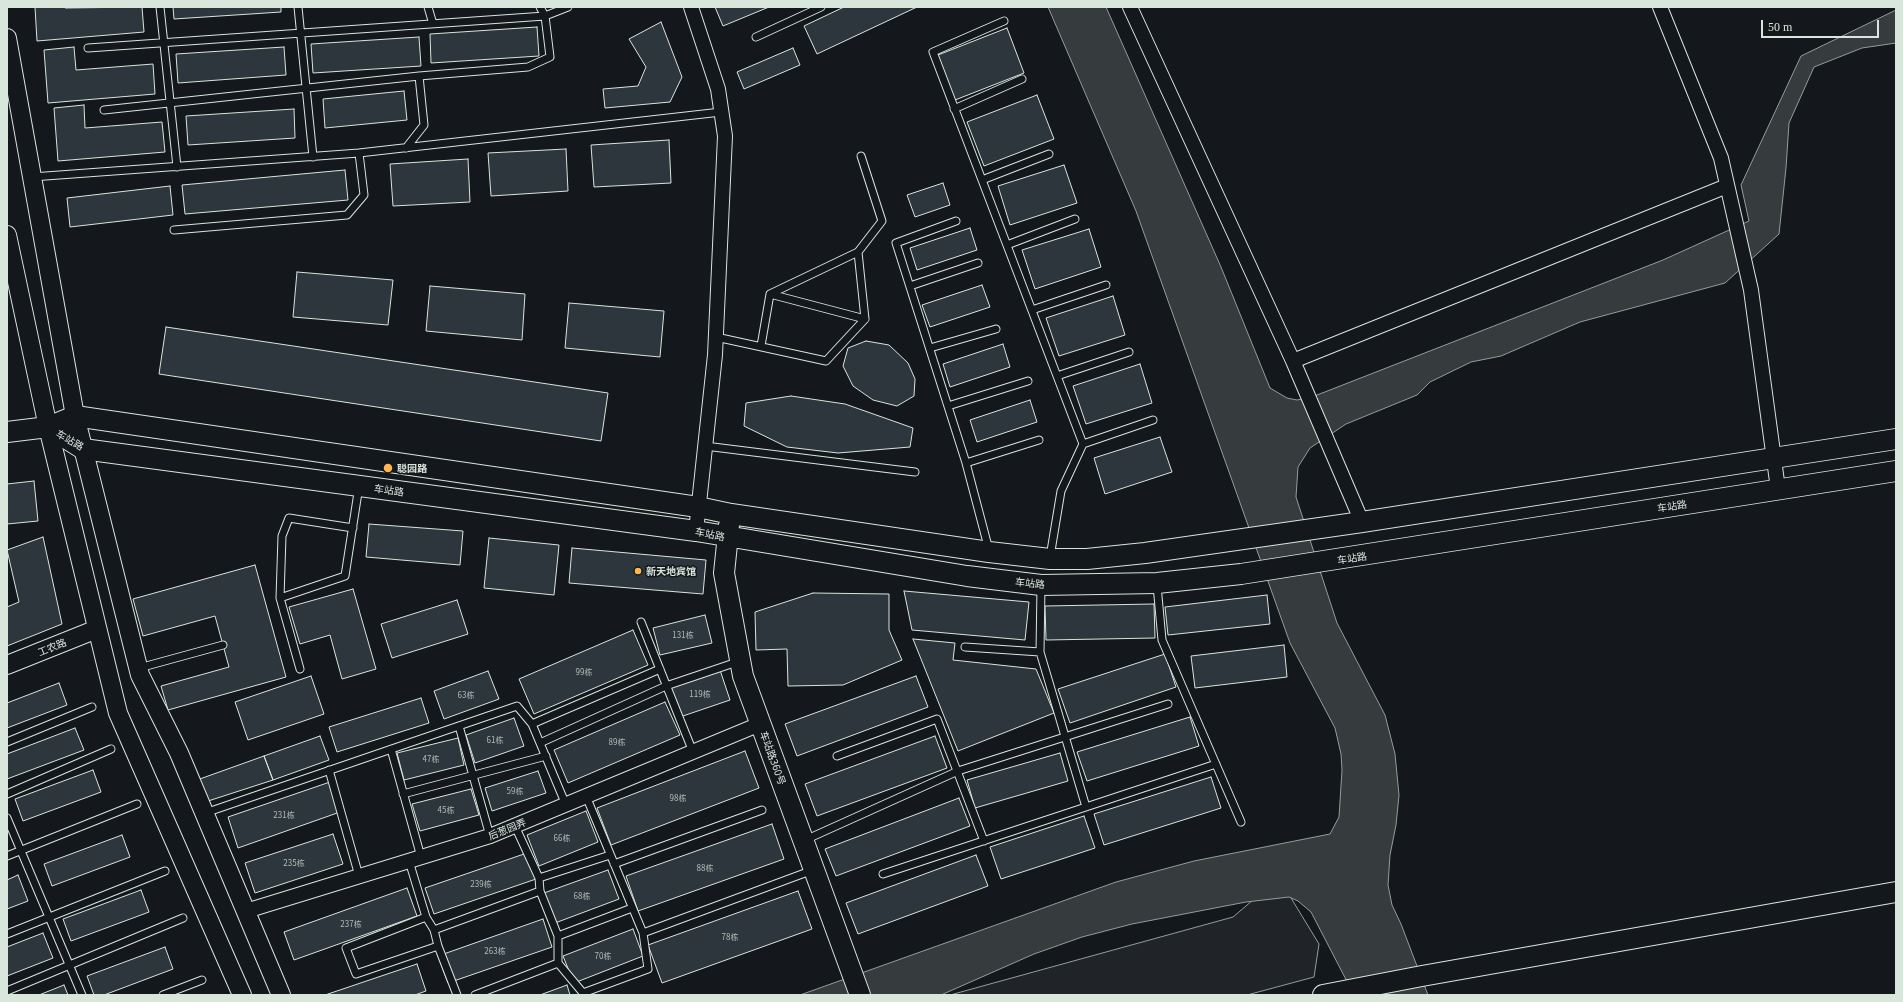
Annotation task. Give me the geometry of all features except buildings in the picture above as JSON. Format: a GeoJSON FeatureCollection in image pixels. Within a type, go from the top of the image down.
{"type":"FeatureCollection","features":[{"type":"Feature","properties":{"kind":"main road","name":"车站路"},"geometry":{"type":"LineString","coordinates":[[48,427],[74,416]]}},
{"type":"Feature","properties":{"kind":"main road"},"geometry":{"type":"LineString","coordinates":[[74,416],[698,507],[731,514],[989,552],[1050,559],[1087,559],[1145,553],[1362,522],[1896,439]]}},
{"type":"Feature","properties":{"kind":"main road","name":"车站路"},"geometry":{"type":"LineString","coordinates":[[48,427],[83,449],[696,531],[967,576],[1041,585],[1157,583],[1241,574],[1896,471]]}},
{"type":"Feature","properties":{"kind":"main road"},"geometry":{"type":"LineString","coordinates":[[7,432],[48,427]]}},
{"type":"Feature","properties":{"kind":"main road","name":"车站路360号"},"geometry":{"type":"LineString","coordinates":[[731,514],[726,537],[724,573],[743,676],[860,995]]}},
{"type":"Feature","properties":{"kind":"main road"},"geometry":{"type":"LineString","coordinates":[[1325,994],[1896,892]]}},
{"type":"Feature","properties":{"kind":"street"},"geometry":{"type":"LineString","coordinates":[[691,7],[718,89],[725,136],[716,337],[696,531]]}},
{"type":"Feature","properties":{"kind":"street"},"geometry":{"type":"LineString","coordinates":[[1130,7],[1293,361],[1362,522]]}},
{"type":"Feature","properties":{"kind":"street"},"geometry":{"type":"LineString","coordinates":[[1660,7],[1721,158],[1751,290],[1778,489]]}},
{"type":"Feature","properties":{"kind":"street"},"geometry":{"type":"LineString","coordinates":[[7,38],[74,416],[140,675],[179,753],[281,995]]}},
{"type":"Feature","properties":{"kind":"street"},"geometry":{"type":"LineString","coordinates":[[1293,361],[1727,186]]}},
{"type":"Feature","properties":{"kind":"street"},"geometry":{"type":"LineString","coordinates":[[7,235],[48,427],[118,713],[242,995]]}},
{"type":"Feature","properties":{"kind":"street","name":"工农路"},"geometry":{"type":"LineString","coordinates":[[7,665],[97,629]]}},
{"type":"Feature","properties":{"kind":"street","name":"后葱园弄"},"geometry":{"type":"LineString","coordinates":[[246,911],[490,836],[760,724]]}},
{"type":"Feature","properties":{"kind":"lane"},"geometry":{"type":"LineString","coordinates":[[160,7],[177,167]]}},
{"type":"Feature","properties":{"kind":"lane"},"geometry":{"type":"LineString","coordinates":[[298,7],[313,157]]}},
{"type":"Feature","properties":{"kind":"lane"},"geometry":{"type":"LineString","coordinates":[[428,7],[433,24]]}},
{"type":"Feature","properties":{"kind":"lane"},"geometry":{"type":"LineString","coordinates":[[104,110],[419,76],[528,67],[550,57],[545,16],[540,7]]}},
{"type":"Feature","properties":{"kind":"lane"},"geometry":{"type":"LineString","coordinates":[[88,48],[545,16],[568,7]]}},
{"type":"Feature","properties":{"kind":"lane"},"geometry":{"type":"LineString","coordinates":[[756,37],[808,10],[821,7]]}},
{"type":"Feature","properties":{"kind":"lane"},"geometry":{"type":"LineString","coordinates":[[1004,21],[933,52],[1083,444],[1062,491],[1050,559]]}},
{"type":"Feature","properties":{"kind":"lane"},"geometry":{"type":"LineString","coordinates":[[406,148],[424,125],[419,76]]}},
{"type":"Feature","properties":{"kind":"lane"},"geometry":{"type":"LineString","coordinates":[[954,109],[1022,79]]}},
{"type":"Feature","properties":{"kind":"lane"},"geometry":{"type":"LineString","coordinates":[[32,178],[359,153],[721,112]]}},
{"type":"Feature","properties":{"kind":"lane"},"geometry":{"type":"LineString","coordinates":[[174,230],[347,215],[364,195],[359,153]]}},
{"type":"Feature","properties":{"kind":"lane"},"geometry":{"type":"LineString","coordinates":[[982,180],[1049,154]]}},
{"type":"Feature","properties":{"kind":"lane"},"geometry":{"type":"LineString","coordinates":[[770,294],[858,252],[882,221],[861,156]]}},
{"type":"Feature","properties":{"kind":"lane"},"geometry":{"type":"LineString","coordinates":[[1007,245],[1075,219]]}},
{"type":"Feature","properties":{"kind":"lane"},"geometry":{"type":"LineString","coordinates":[[956,221],[896,243],[966,462],[989,552]]}},
{"type":"Feature","properties":{"kind":"lane"},"geometry":{"type":"LineString","coordinates":[[716,337],[826,361],[865,319],[858,252]]}},
{"type":"Feature","properties":{"kind":"lane"},"geometry":{"type":"LineString","coordinates":[[910,286],[978,263]]}},
{"type":"Feature","properties":{"kind":"lane"},"geometry":{"type":"LineString","coordinates":[[1032,310],[1106,285]]}},
{"type":"Feature","properties":{"kind":"lane"},"geometry":{"type":"LineString","coordinates":[[761,346],[770,294]]}},
{"type":"Feature","properties":{"kind":"lane"},"geometry":{"type":"LineString","coordinates":[[770,294],[865,319]]}},
{"type":"Feature","properties":{"kind":"lane"},"geometry":{"type":"LineString","coordinates":[[930,348],[996,329]]}},
{"type":"Feature","properties":{"kind":"lane"},"geometry":{"type":"LineString","coordinates":[[1057,376],[1129,352]]}},
{"type":"Feature","properties":{"kind":"lane"},"geometry":{"type":"LineString","coordinates":[[948,406],[1028,380]]}},
{"type":"Feature","properties":{"kind":"lane"},"geometry":{"type":"LineString","coordinates":[[1083,444],[1152,420]]}},
{"type":"Feature","properties":{"kind":"lane"},"geometry":{"type":"LineString","coordinates":[[966,462],[1039,440]]}},
{"type":"Feature","properties":{"kind":"lane"},"geometry":{"type":"LineString","coordinates":[[705,446],[915,472]]}},
{"type":"Feature","properties":{"kind":"lane"},"geometry":{"type":"LineString","coordinates":[[280,598],[346,576],[359,486]]}},
{"type":"Feature","properties":{"kind":"lane"},"geometry":{"type":"LineString","coordinates":[[300,669],[280,598],[282,536],[289,518],[353,528]]}},
{"type":"Feature","properties":{"kind":"lane"},"geometry":{"type":"LineString","coordinates":[[1157,583],[1162,640],[1241,822]]}},
{"type":"Feature","properties":{"kind":"lane"},"geometry":{"type":"LineString","coordinates":[[1041,585],[1040,652],[1086,807]]}},
{"type":"Feature","properties":{"kind":"lane"},"geometry":{"type":"LineString","coordinates":[[641,622],[693,752]]}},
{"type":"Feature","properties":{"kind":"lane"},"geometry":{"type":"LineString","coordinates":[[138,668],[223,645]]}},
{"type":"Feature","properties":{"kind":"lane"},"geometry":{"type":"LineString","coordinates":[[964,647],[1040,652]]}},
{"type":"Feature","properties":{"kind":"lane"},"geometry":{"type":"LineString","coordinates":[[540,743],[666,686],[740,661]]}},
{"type":"Feature","properties":{"kind":"lane"},"geometry":{"type":"LineString","coordinates":[[532,724],[660,669]]}},
{"type":"Feature","properties":{"kind":"lane"},"geometry":{"type":"LineString","coordinates":[[803,841],[958,771],[1168,704]]}},
{"type":"Feature","properties":{"kind":"lane"},"geometry":{"type":"LineString","coordinates":[[204,813],[517,706],[532,724],[566,805]]}},
{"type":"Feature","properties":{"kind":"lane"},"geometry":{"type":"LineString","coordinates":[[7,742],[92,707]]}},
{"type":"Feature","properties":{"kind":"lane"},"geometry":{"type":"LineString","coordinates":[[837,756],[937,719],[984,841]]}},
{"type":"Feature","properties":{"kind":"lane"},"geometry":{"type":"LineString","coordinates":[[459,726],[490,836]]}},
{"type":"Feature","properties":{"kind":"lane"},"geometry":{"type":"LineString","coordinates":[[7,794],[111,749]]}},
{"type":"Feature","properties":{"kind":"lane"},"geometry":{"type":"LineString","coordinates":[[391,749],[403,794],[426,917],[434,930],[438,946],[457,995]]}},
{"type":"Feature","properties":{"kind":"lane"},"geometry":{"type":"LineString","coordinates":[[403,794],[546,756]]}},
{"type":"Feature","properties":{"kind":"lane"},"geometry":{"type":"LineString","coordinates":[[883,874],[1216,764]]}},
{"type":"Feature","properties":{"kind":"lane"},"geometry":{"type":"LineString","coordinates":[[328,770],[360,876]]}},
{"type":"Feature","properties":{"kind":"lane"},"geometry":{"type":"LineString","coordinates":[[515,826],[539,878],[540,891],[558,936],[558,963],[583,993],[648,969],[643,933],[586,796]]}},
{"type":"Feature","properties":{"kind":"lane"},"geometry":{"type":"LineString","coordinates":[[7,856],[137,804]]}},
{"type":"Feature","properties":{"kind":"lane"},"geometry":{"type":"LineString","coordinates":[[614,864],[762,810]]}},
{"type":"Feature","properties":{"kind":"lane"},"geometry":{"type":"LineString","coordinates":[[7,818],[82,995]]}},
{"type":"Feature","properties":{"kind":"lane"},"geometry":{"type":"LineString","coordinates":[[539,878],[610,855]]}},
{"type":"Feature","properties":{"kind":"lane"},"geometry":{"type":"LineString","coordinates":[[643,933],[813,870]]}},
{"type":"Feature","properties":{"kind":"lane"},"geometry":{"type":"LineString","coordinates":[[7,934],[165,871]]}},
{"type":"Feature","properties":{"kind":"lane"},"geometry":{"type":"LineString","coordinates":[[434,930],[540,891]]}},
{"type":"Feature","properties":{"kind":"lane"},"geometry":{"type":"LineString","coordinates":[[558,936],[632,908]]}},
{"type":"Feature","properties":{"kind":"lane"},"geometry":{"type":"LineString","coordinates":[[426,917],[346,948],[356,974],[438,946]]}},
{"type":"Feature","properties":{"kind":"lane"},"geometry":{"type":"LineString","coordinates":[[7,991],[184,918]]}},
{"type":"Feature","properties":{"kind":"lane"},"geometry":{"type":"LineString","coordinates":[[475,995],[558,963]]}},
{"type":"Feature","properties":{"kind":"lane"},"geometry":{"type":"LineString","coordinates":[[163,995],[202,980]]}},
{"type":"Feature","properties":{"kind":"shaded area"},"geometry":{"type":"Polygon","coordinates":[[[1048,7],[1106,7],[1221,267],[1270,388],[1287,398],[1297,400],[1312,397],[1663,260],[1749,221],[1741,185],[1801,56],[1896,10],[1896,43],[1862,48],[1814,67],[1789,123],[1779,234],[1725,283],[1580,322],[1501,356],[1471,362],[1430,382],[1417,395],[1346,424],[1310,448],[1298,467],[1296,497],[1337,623],[1385,715],[1395,754],[1399,795],[1396,825],[1390,855],[1388,885],[1392,905],[1401,924],[1428,995],[1354,995],[1311,912],[1298,901],[1289,897],[1246,902],[1132,924],[1082,937],[1034,954],[941,995],[800,995],[1116,882],[1194,861],[1330,834],[1339,817],[1342,770],[1341,754],[1335,728],[1290,643],[1136,211],[1048,7]]]}},
{"type":"Feature","properties":{"kind":"shaded area"},"geometry":{"type":"Polygon","coordinates":[[[1288,893],[1319,944],[1314,977],[1247,995],[950,995],[1233,917],[1260,894],[1288,893]]]}},
{"type":"Feature","properties":{"kind":"place","name":"聪园路"},"geometry":{"type":"Point","coordinates":[388,468]}},
{"type":"Feature","properties":{"kind":"place","name":"新天地宾馆"},"geometry":{"type":"Point","coordinates":[638,571]}}]}
